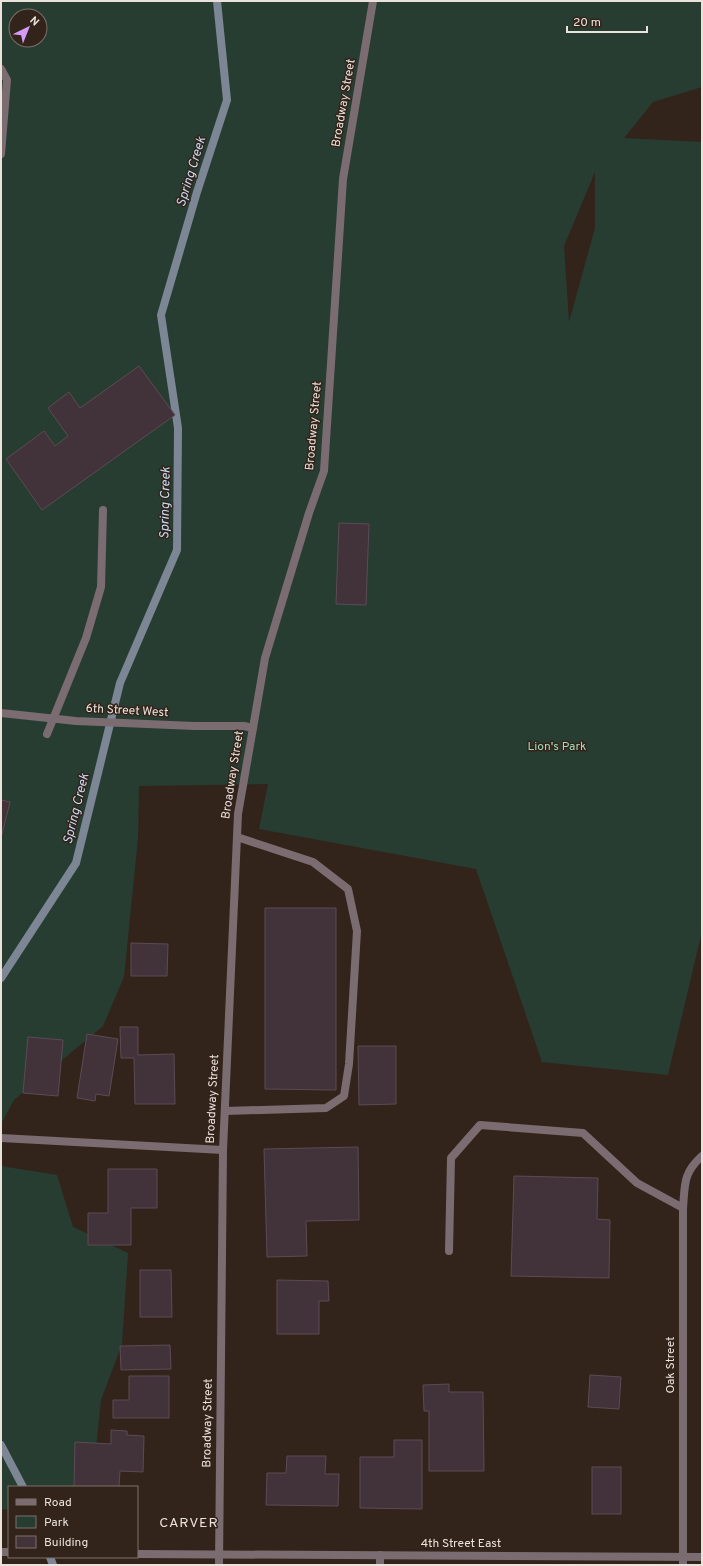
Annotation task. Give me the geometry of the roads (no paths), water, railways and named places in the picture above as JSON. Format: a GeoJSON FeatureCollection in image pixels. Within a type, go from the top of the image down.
{"type":"FeatureCollection","features":[{"type":"Feature","properties":{"kind":"street","name":"Broadway Street"},"geometry":{"type":"LineString","coordinates":[[219,1565],[223,1150],[238,814],[265,658],[309,513],[324,471],[343,179],[373,1]]}},
{"type":"Feature","properties":{"kind":"street"},"geometry":{"type":"LineString","coordinates":[[1,68],[7,80],[1,154]]}},
{"type":"Feature","properties":{"kind":"street"},"geometry":{"type":"LineString","coordinates":[[47,734],[86,638],[100,587],[103,510]]}},
{"type":"Feature","properties":{"kind":"street","name":"6th Street West"},"geometry":{"type":"LineString","coordinates":[[1,714],[123,723],[194,726],[244,726],[253,728]]}},
{"type":"Feature","properties":{"kind":"street"},"geometry":{"type":"LineString","coordinates":[[225,1111],[326,1108],[344,1096],[349,1064],[357,931],[348,888],[313,862],[237,837]]}},
{"type":"Feature","properties":{"kind":"street"},"geometry":{"type":"LineString","coordinates":[[449,1251],[452,1158],[480,1125],[583,1133],[637,1183],[683,1208]]}},
{"type":"Feature","properties":{"kind":"street"},"geometry":{"type":"LineString","coordinates":[[1,1138],[223,1150]]}},
{"type":"Feature","properties":{"kind":"street","name":"Oak Street"},"geometry":{"type":"LineString","coordinates":[[684,1561],[683,1208],[685,1182],[691,1166],[702,1156]]}},
{"type":"Feature","properties":{"kind":"street","name":"4th Street East"},"geometry":{"type":"LineString","coordinates":[[138,1554],[380,1555],[684,1561],[702,1557]]}},
{"type":"Feature","properties":{"kind":"street"},"geometry":{"type":"LineString","coordinates":[[380,1555],[380,1565]]}},
{"type":"Feature","properties":{"kind":"waterway","name":"Spring Creek"},"geometry":{"type":"LineString","coordinates":[[1,978],[76,863],[120,683],[177,550],[178,428],[161,315],[197,192],[227,100],[217,1]]}},
{"type":"Feature","properties":{"kind":"waterway","name":"Spring Creek"},"geometry":{"type":"LineString","coordinates":[[1,1445],[22,1486]]}},
{"type":"Feature","properties":{"kind":"waterway","name":"Spring Creek"},"geometry":{"type":"LineString","coordinates":[[50,1558],[53,1565]]}},
{"type":"Feature","properties":{"kind":"district","name":"CARVER"},"geometry":{"type":"Point","coordinates":[189,1523]}},
{"type":"Feature","properties":{"kind":"park label","name":"Lion's Park"},"geometry":{"type":"Point","coordinates":[557,747]}}]}
